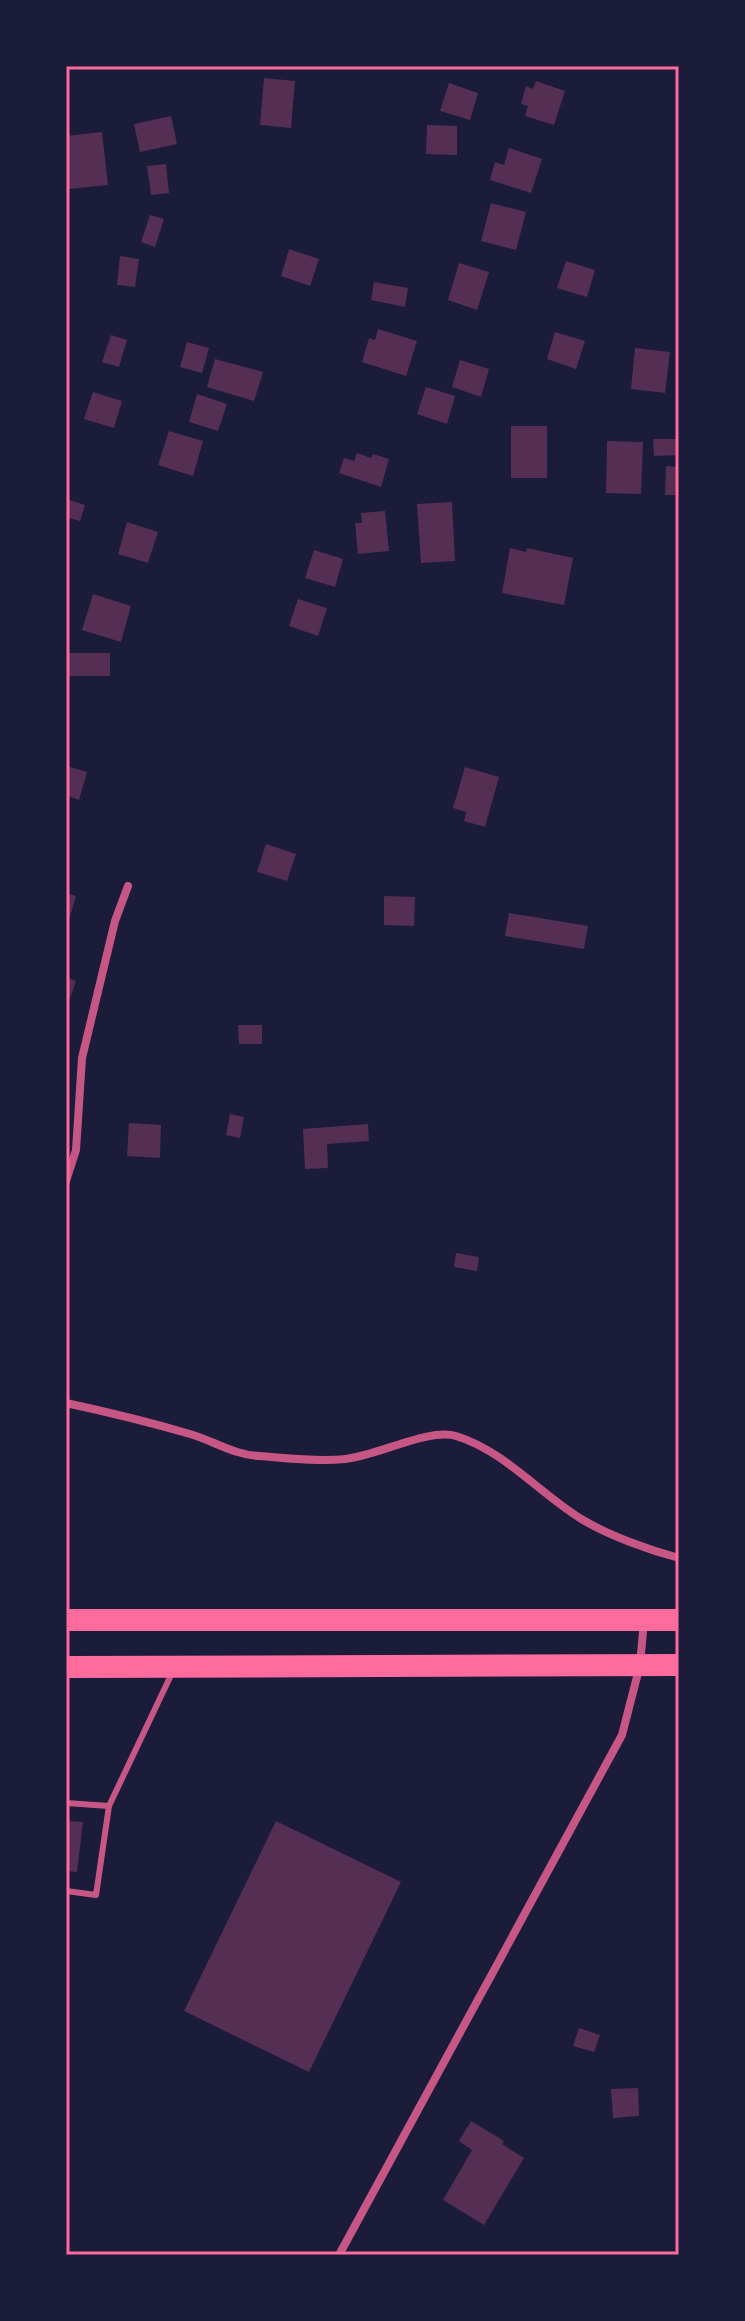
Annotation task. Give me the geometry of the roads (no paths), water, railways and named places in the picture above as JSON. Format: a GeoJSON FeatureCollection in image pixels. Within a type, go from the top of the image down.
{"type":"FeatureCollection","features":[{"type":"Feature","properties":{"kind":"highway"},"geometry":{"type":"LineString","coordinates":[[66,1620],[679,1620]]}},
{"type":"Feature","properties":{"kind":"highway"},"geometry":{"type":"LineString","coordinates":[[66,1667],[679,1665]]}},
{"type":"Feature","properties":{"kind":"street"},"geometry":{"type":"LineString","coordinates":[[66,1181],[76,1150],[82,1058],[115,921],[128,886]]}},
{"type":"Feature","properties":{"kind":"street"},"geometry":{"type":"LineString","coordinates":[[66,1403],[194,1435],[229,1451],[255,1456],[344,1459],[436,1433],[454,1435],[493,1454],[584,1521],[659,1553],[679,1558]]}},
{"type":"Feature","properties":{"kind":"street"},"geometry":{"type":"LineString","coordinates":[[339,2255],[622,1735],[640,1665],[644,1619]]}},
{"type":"Feature","properties":{"kind":"lane"},"geometry":{"type":"LineString","coordinates":[[66,1891],[96,1895],[109,1806],[175,1666]]}},
{"type":"Feature","properties":{"kind":"lane"},"geometry":{"type":"LineString","coordinates":[[66,1803],[109,1806]]}}]}
